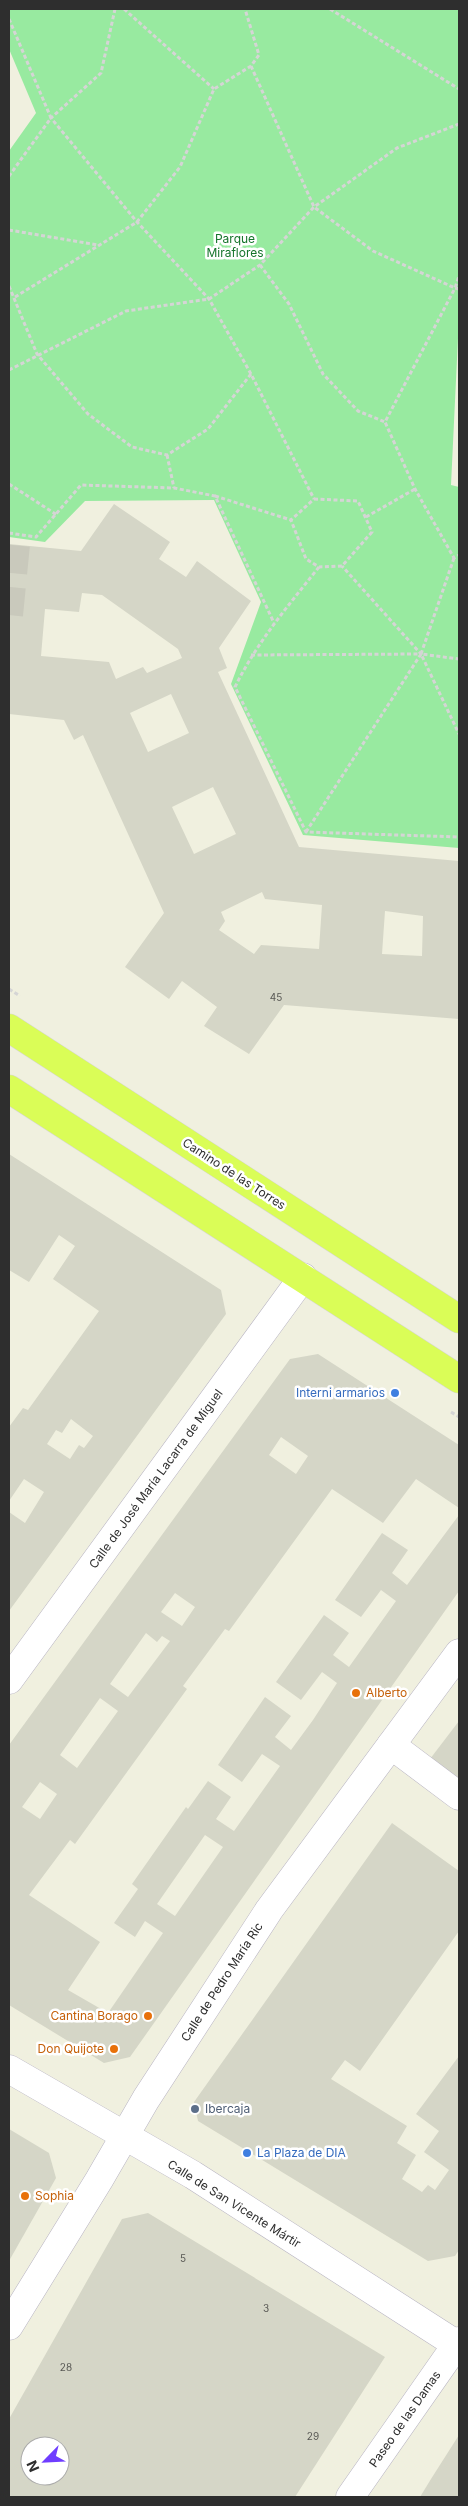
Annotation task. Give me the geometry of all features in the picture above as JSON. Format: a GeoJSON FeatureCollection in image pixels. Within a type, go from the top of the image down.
{"type":"FeatureCollection","features":[{"type":"Feature","properties":{"kind":"main road","name":"Camino de las Torres"},"geometry":{"type":"LineString","coordinates":[[9,1028],[459,1319]]}},
{"type":"Feature","properties":{"kind":"main road"},"geometry":{"type":"LineString","coordinates":[[9,1052],[35,1046]]}},
{"type":"Feature","properties":{"kind":"main road"},"geometry":{"type":"LineString","coordinates":[[9,1088],[459,1379]]}},
{"type":"Feature","properties":{"kind":"street","name":"Calle de José María Lacarra de Miguel"},"geometry":{"type":"LineString","coordinates":[[9,1680],[302,1277]]}},
{"type":"Feature","properties":{"kind":"street","name":"Calle de Pedro María Ric"},"geometry":{"type":"LineString","coordinates":[[9,2326],[146,2099],[269,1910],[459,1653]]}},
{"type":"Feature","properties":{"kind":"street"},"geometry":{"type":"LineString","coordinates":[[391,1745],[459,1796]]}},
{"type":"Feature","properties":{"kind":"street","name":"Calle de San Vicente Mártir"},"geometry":{"type":"LineString","coordinates":[[9,2069],[124,2137],[193,2175],[458,2344]]}},
{"type":"Feature","properties":{"kind":"street","name":"Paseo de las Damas"},"geometry":{"type":"LineString","coordinates":[[350,2497],[458,2344]]}},
{"type":"Feature","properties":{"kind":"path"},"geometry":{"type":"LineString","coordinates":[[9,176],[52,118],[101,73],[115,9]]}},
{"type":"Feature","properties":{"kind":"path"},"geometry":{"type":"LineString","coordinates":[[124,9],[214,90]]}},
{"type":"Feature","properties":{"kind":"path"},"geometry":{"type":"LineString","coordinates":[[15,297],[137,222],[180,167],[214,90],[251,66],[259,55],[245,9]]}},
{"type":"Feature","properties":{"kind":"path"},"geometry":{"type":"LineString","coordinates":[[330,9],[459,89]]}},
{"type":"Feature","properties":{"kind":"path"},"geometry":{"type":"LineString","coordinates":[[9,19],[52,118],[137,222],[209,299],[314,499]]}},
{"type":"Feature","properties":{"kind":"path"},"geometry":{"type":"LineString","coordinates":[[251,66],[314,207],[373,251],[457,288]]}},
{"type":"Feature","properties":{"kind":"path"},"geometry":{"type":"LineString","coordinates":[[9,370],[37,354],[126,311],[209,299],[260,265],[314,207],[397,148],[459,124]]}},
{"type":"Feature","properties":{"kind":"path"},"geometry":{"type":"LineString","coordinates":[[9,230],[98,245]]}},
{"type":"Feature","properties":{"kind":"path"},"geometry":{"type":"LineString","coordinates":[[260,265],[289,304],[323,374],[358,411],[384,422],[415,489],[454,558]]}},
{"type":"Feature","properties":{"kind":"path"},"geometry":{"type":"LineString","coordinates":[[384,422],[457,288],[459,276]]}},
{"type":"Feature","properties":{"kind":"path"},"geometry":{"type":"LineString","coordinates":[[9,286],[37,354],[88,414],[132,447],[166,455],[208,429],[250,374]]}},
{"type":"Feature","properties":{"kind":"path"},"geometry":{"type":"LineString","coordinates":[[166,455],[174,488]]}},
{"type":"Feature","properties":{"kind":"path"},"geometry":{"type":"LineString","coordinates":[[9,484],[57,515]]}},
{"type":"Feature","properties":{"kind":"path"},"geometry":{"type":"LineString","coordinates":[[9,533],[36,536],[57,515],[81,485],[174,488],[215,496],[291,520]]}},
{"type":"Feature","properties":{"kind":"path"},"geometry":{"type":"LineString","coordinates":[[366,517],[415,489]]}},
{"type":"Feature","properties":{"kind":"path"},"geometry":{"type":"LineString","coordinates":[[215,496],[274,623]]}},
{"type":"Feature","properties":{"kind":"path"},"geometry":{"type":"LineString","coordinates":[[314,499],[358,501],[372,532],[342,566],[319,568],[306,559],[291,520],[314,499]]}},
{"type":"Feature","properties":{"kind":"path"},"geometry":{"type":"LineString","coordinates":[[306,832],[421,654],[454,558],[459,555]]}},
{"type":"Feature","properties":{"kind":"path"},"geometry":{"type":"LineString","coordinates":[[342,566],[421,654],[459,734]]}},
{"type":"Feature","properties":{"kind":"path"},"geometry":{"type":"LineString","coordinates":[[306,832],[235,687],[251,655],[274,623],[319,568]]}},
{"type":"Feature","properties":{"kind":"path"},"geometry":{"type":"LineString","coordinates":[[251,655],[421,654],[459,660]]}},
{"type":"Feature","properties":{"kind":"path"},"geometry":{"type":"LineString","coordinates":[[306,832],[459,837]]}},
{"type":"Feature","properties":{"kind":"green space","name":"Parque Miraflores"},"geometry":{"type":"Polygon","coordinates":[[[9,9],[459,9],[459,317],[451,485],[459,487],[459,848],[303,835],[231,684],[261,602],[214,500],[85,501],[45,542],[9,537],[9,151],[36,113],[9,49],[9,9]]]}},
{"type":"Feature","properties":{"kind":"building"},"geometry":{"type":"Polygon","coordinates":[[[114,504],[170,542],[159,559],[186,577],[197,561],[251,601],[219,648],[227,668],[218,672],[299,847],[459,861],[459,1019],[284,1005],[249,1054],[204,1026],[217,1007],[182,981],[169,999],[125,967],[164,913],[83,735],[74,740],[64,720],[9,714],[9,544],[81,551],[114,504]],[[82,593],[79,612],[45,609],[41,656],[109,662],[116,679],[143,667],[147,673],[182,658],[178,649],[102,595],[82,593]],[[171,694],[130,713],[148,752],[189,733],[171,694]],[[213,787],[172,807],[194,854],[236,834],[213,787]],[[262,892],[221,912],[225,921],[219,930],[254,954],[261,945],[319,949],[322,905],[265,899],[262,892]],[[385,911],[382,954],[422,956],[423,916],[385,911]]]}},
{"type":"Feature","properties":{"kind":"building"},"geometry":{"type":"Polygon","coordinates":[[[9,1154],[221,1290],[226,1314],[9,1611],[9,1512],[25,1523],[44,1492],[24,1479],[9,1501],[9,1427],[23,1408],[28,1410],[99,1311],[53,1279],[75,1246],[59,1235],[29,1282],[9,1270],[9,1154]],[[71,1419],[62,1433],[56,1430],[47,1444],[70,1459],[79,1445],[84,1448],[93,1436],[71,1419]]]}},
{"type":"Feature","properties":{"kind":"building"},"geometry":{"type":"Polygon","coordinates":[[[318,1354],[459,1445],[459,1508],[416,1479],[383,1523],[332,1489],[229,1631],[225,1629],[183,1686],[187,1689],[75,1844],[70,1840],[29,1895],[100,1942],[68,1990],[108,2013],[163,1933],[145,1921],[135,1937],[114,1923],[138,1889],[132,1884],[186,1807],[188,1809],[208,1781],[231,1797],[216,1819],[234,1831],[280,1766],[262,1754],[242,1782],[218,1765],[265,1697],[291,1716],[275,1737],[291,1750],[313,1720],[337,1683],[322,1672],[301,1700],[276,1682],[324,1615],[349,1633],[333,1655],[349,1667],[396,1601],[381,1590],[361,1617],[335,1600],[382,1533],[408,1550],[392,1573],[407,1585],[459,1515],[459,1591],[130,2057],[104,2063],[9,2005],[9,1745],[290,1359],[318,1354]],[[281,1437],[269,1455],[296,1474],[308,1456],[281,1437]],[[175,1593],[161,1612],[182,1626],[195,1607],[175,1593]],[[146,1633],[110,1684],[128,1697],[170,1641],[162,1636],[157,1642],[146,1633]],[[100,1698],[60,1755],[77,1768],[118,1711],[100,1698]],[[40,1782],[22,1807],[40,1819],[57,1794],[40,1782]],[[205,1835],[157,1904],[175,1916],[223,1847],[205,1835]]]}},
{"type":"Feature","properties":{"kind":"building"},"geometry":{"type":"Polygon","coordinates":[[[459,1721],[459,1780],[430,1759],[459,1721]]]}},
{"type":"Feature","properties":{"kind":"building"},"geometry":{"type":"Polygon","coordinates":[[[392,1823],[459,1871],[459,1931],[360,2071],[345,2060],[331,2079],[407,2126],[397,2143],[416,2155],[402,2179],[422,2192],[428,2185],[435,2190],[449,2170],[424,2152],[439,2131],[416,2114],[459,2056],[459,2250],[455,2256],[428,2261],[198,2121],[194,2102],[392,1823]]]}},
{"type":"Feature","properties":{"kind":"building"},"geometry":{"type":"Polygon","coordinates":[[[9,2129],[49,2153],[56,2178],[9,2261],[9,2129]]]}},
{"type":"Feature","properties":{"kind":"building"},"geometry":{"type":"Polygon","coordinates":[[[148,2213],[385,2357],[295,2497],[9,2497],[9,2419],[122,2219],[148,2213]]]}},
{"type":"Feature","properties":{"kind":"building"},"geometry":{"type":"Polygon","coordinates":[[[459,2435],[459,2497],[420,2497],[431,2479],[459,2435]]]}},
{"type":"Feature","properties":{"kind":"tunnel"},"geometry":{"type":"LineString","coordinates":[[9,615],[17,534]]}},
{"type":"Feature","properties":{"kind":"place","name":"Interni armarios"},"geometry":{"type":"Point","coordinates":[395,1393]}},
{"type":"Feature","properties":{"kind":"place","name":"Alberto"},"geometry":{"type":"Point","coordinates":[356,1693]}},
{"type":"Feature","properties":{"kind":"place","name":"Cantina Borago"},"geometry":{"type":"Point","coordinates":[148,2016]}},
{"type":"Feature","properties":{"kind":"place","name":"Don Quijote"},"geometry":{"type":"Point","coordinates":[114,2049]}},
{"type":"Feature","properties":{"kind":"place","name":"Ibercaja"},"geometry":{"type":"Point","coordinates":[195,2109]}},
{"type":"Feature","properties":{"kind":"place","name":"La Plaza de DIA"},"geometry":{"type":"Point","coordinates":[247,2153]}},
{"type":"Feature","properties":{"kind":"place","name":"Sophia"},"geometry":{"type":"Point","coordinates":[25,2196]}}]}
